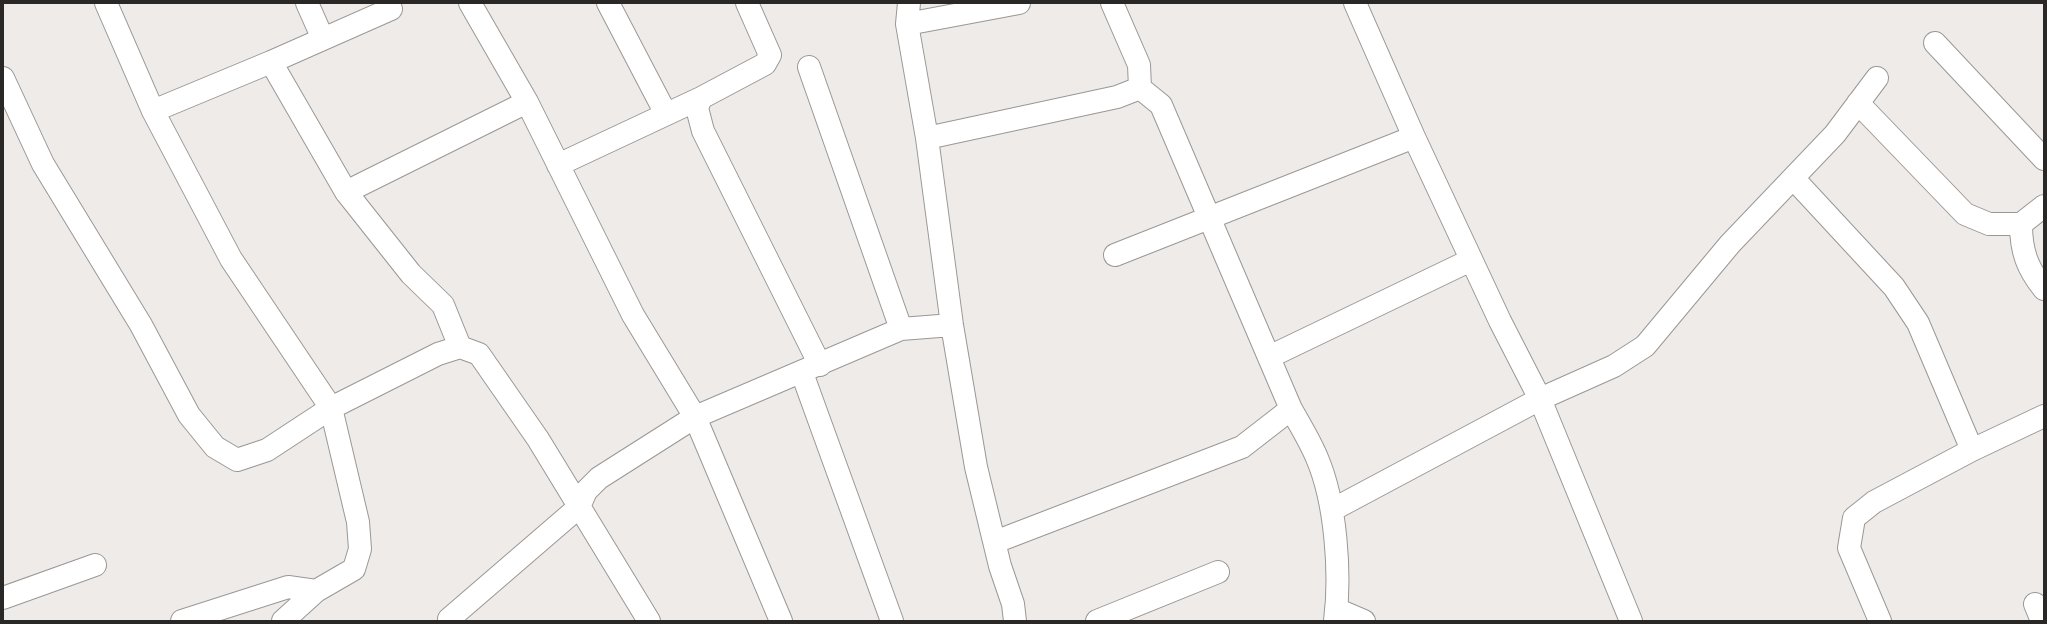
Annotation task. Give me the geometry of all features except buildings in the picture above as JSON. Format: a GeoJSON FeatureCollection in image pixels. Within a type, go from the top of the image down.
{"type":"FeatureCollection","features":[{"type":"Feature","properties":{"kind":"street"},"geometry":{"type":"LineString","coordinates":[[106,3],[153,112],[231,259],[331,408],[358,522],[360,549],[354,569],[316,591],[283,621]]}},
{"type":"Feature","properties":{"kind":"street"},"geometry":{"type":"LineString","coordinates":[[307,3],[323,38]]}},
{"type":"Feature","properties":{"kind":"street"},"geometry":{"type":"LineString","coordinates":[[470,3],[526,102],[633,315],[695,417],[781,621]]}},
{"type":"Feature","properties":{"kind":"street"},"geometry":{"type":"LineString","coordinates":[[608,3],[666,114]]}},
{"type":"Feature","properties":{"kind":"street"},"geometry":{"type":"LineString","coordinates":[[558,165],[701,98],[765,64],[770,55],[747,3]]}},
{"type":"Feature","properties":{"kind":"street"},"geometry":{"type":"LineString","coordinates":[[1015,621],[1013,604],[1000,566],[976,467],[952,325],[927,138],[908,14],[1019,3]]}},
{"type":"Feature","properties":{"kind":"street"},"geometry":{"type":"LineString","coordinates":[[1112,3],[1139,65],[1140,88],[1161,106],[1291,409],[1317,458],[1332,510],[1336,539],[1335,615],[1364,621]]}},
{"type":"Feature","properties":{"kind":"street"},"geometry":{"type":"LineString","coordinates":[[1355,3],[1414,137],[1540,399],[1631,621]]}},
{"type":"Feature","properties":{"kind":"street"},"geometry":{"type":"LineString","coordinates":[[153,112],[271,62],[391,8]]}},
{"type":"Feature","properties":{"kind":"street"},"geometry":{"type":"LineString","coordinates":[[1936,43],[2044,159]]}},
{"type":"Feature","properties":{"kind":"street"},"geometry":{"type":"LineString","coordinates":[[271,62],[346,192],[411,274],[443,305],[460,347]]}},
{"type":"Feature","properties":{"kind":"street"},"geometry":{"type":"LineString","coordinates":[[809,67],[902,329]]}},
{"type":"Feature","properties":{"kind":"street"},"geometry":{"type":"LineString","coordinates":[[3,78],[43,164],[141,326],[189,415],[215,447],[237,460],[267,450],[331,408],[438,354],[460,347],[479,354],[538,439],[649,621]]}},
{"type":"Feature","properties":{"kind":"street"},"geometry":{"type":"LineString","coordinates":[[1332,510],[1540,399],[1614,366],[1645,346],[1730,244],[1835,134],[1876,78]]}},
{"type":"Feature","properties":{"kind":"street"},"geometry":{"type":"LineString","coordinates":[[927,138],[1117,97],[1140,88]]}},
{"type":"Feature","properties":{"kind":"street"},"geometry":{"type":"LineString","coordinates":[[701,98],[697,108],[703,131],[811,369],[892,621]]}},
{"type":"Feature","properties":{"kind":"street"},"geometry":{"type":"LineString","coordinates":[[346,192],[526,102]]}},
{"type":"Feature","properties":{"kind":"street"},"geometry":{"type":"LineString","coordinates":[[1858,103],[1965,214],[1989,224],[2021,224],[2044,206]]}},
{"type":"Feature","properties":{"kind":"street"},"geometry":{"type":"LineString","coordinates":[[1115,255],[1414,137]]}},
{"type":"Feature","properties":{"kind":"street"},"geometry":{"type":"LineString","coordinates":[[1793,178],[1894,287],[1914,317],[1972,450]]}},
{"type":"Feature","properties":{"kind":"street"},"geometry":{"type":"LineString","coordinates":[[2021,224],[2021,240],[2030,272],[2044,289]]}},
{"type":"Feature","properties":{"kind":"street"},"geometry":{"type":"LineString","coordinates":[[1269,357],[1472,260]]}},
{"type":"Feature","properties":{"kind":"street"},"geometry":{"type":"LineString","coordinates":[[449,619],[579,507],[586,491],[599,478],[695,417],[811,369],[902,329],[952,325]]}},
{"type":"Feature","properties":{"kind":"street"},"geometry":{"type":"LineString","coordinates":[[995,542],[1242,447],[1291,409]]}},
{"type":"Feature","properties":{"kind":"street"},"geometry":{"type":"LineString","coordinates":[[1880,621],[1849,548],[1854,518],[1874,502],[1972,450],[2044,416]]}},
{"type":"Feature","properties":{"kind":"street"},"geometry":{"type":"LineString","coordinates":[[3,598],[95,565]]}},
{"type":"Feature","properties":{"kind":"street"},"geometry":{"type":"LineString","coordinates":[[1097,621],[1218,572]]}},
{"type":"Feature","properties":{"kind":"street"},"geometry":{"type":"LineString","coordinates":[[182,621],[288,587],[316,591]]}}]}
